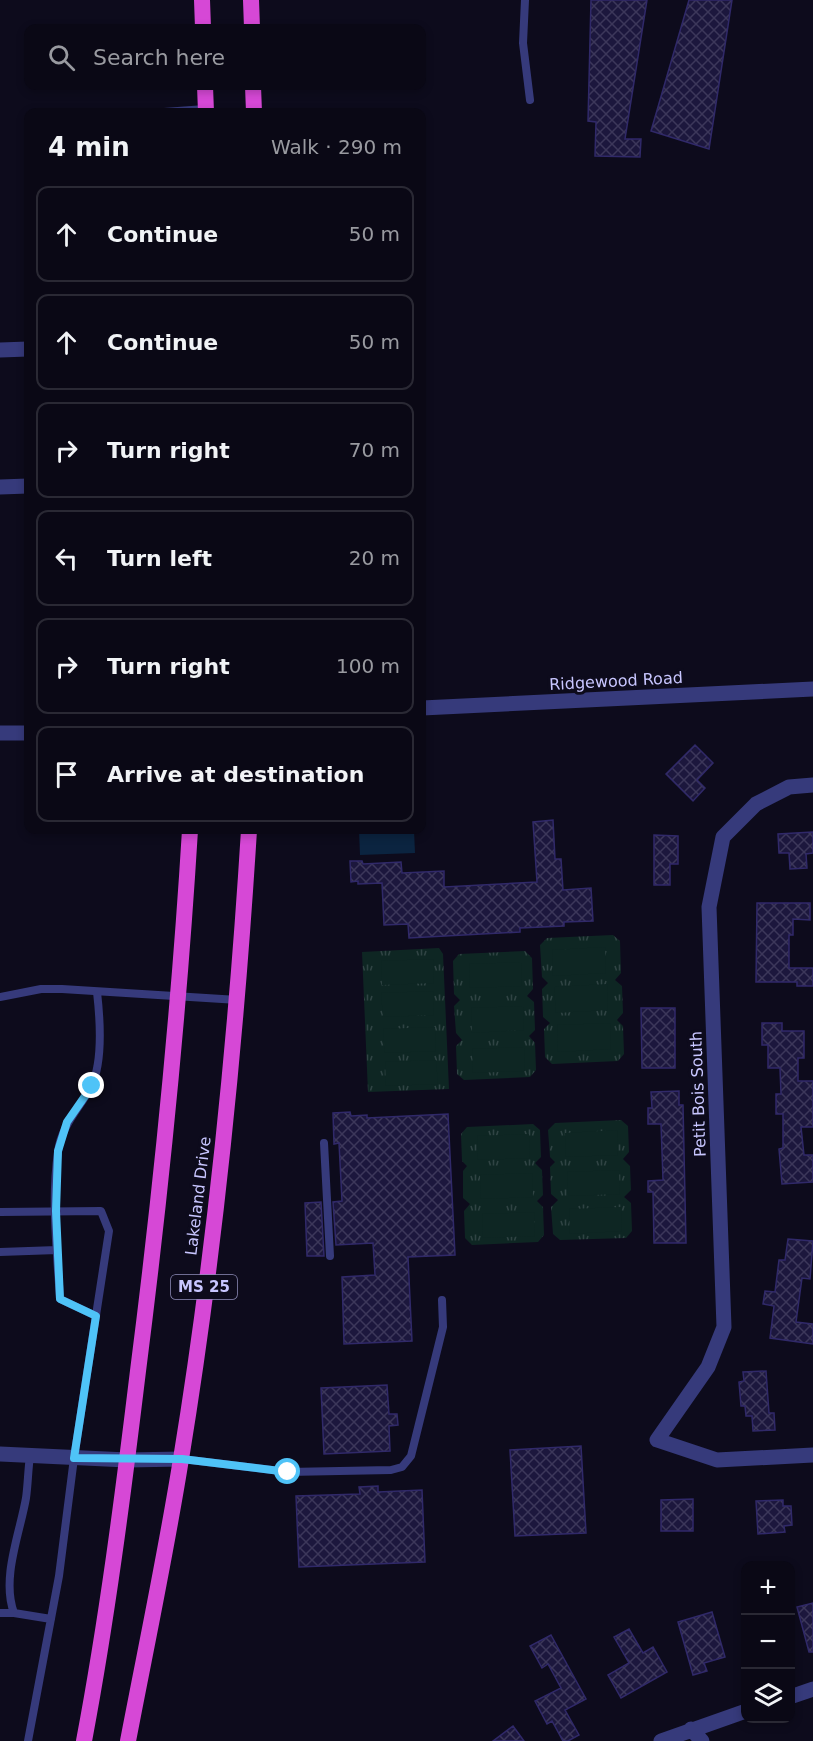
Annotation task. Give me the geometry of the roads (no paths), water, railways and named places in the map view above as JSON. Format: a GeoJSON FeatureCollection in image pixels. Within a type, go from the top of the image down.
{"type":"FeatureCollection","features":[{"type":"Feature","properties":{"kind":"highway"},"geometry":{"type":"LineString","coordinates":[[202,0],[203,24]]}},
{"type":"Feature","properties":{"kind":"highway"},"geometry":{"type":"LineString","coordinates":[[251,0],[252,24]]}},
{"type":"Feature","properties":{"kind":"highway"},"geometry":{"type":"LineString","coordinates":[[205,90],[205,108]]}},
{"type":"Feature","properties":{"kind":"highway"},"geometry":{"type":"LineString","coordinates":[[253,90],[254,108]]}},
{"type":"Feature","properties":{"kind":"highway","name":"MS 25"},"geometry":{"type":"LineString","coordinates":[[84,1741],[127,1460],[162,1183],[180,997],[190,834]]}},
{"type":"Feature","properties":{"kind":"highway","name":"Lakeland Drive"},"geometry":{"type":"LineString","coordinates":[[128,1741],[182,1459],[223,1147],[238,1000],[249,834]]}},
{"type":"Feature","properties":{"kind":"street"},"geometry":{"type":"LineString","coordinates":[[0,350],[24,349]]}},
{"type":"Feature","properties":{"kind":"street"},"geometry":{"type":"LineString","coordinates":[[0,487],[24,486]]}},
{"type":"Feature","properties":{"kind":"street","name":"Ridgewood Road"},"geometry":{"type":"LineString","coordinates":[[426,708],[813,689]]}},
{"type":"Feature","properties":{"kind":"street"},"geometry":{"type":"LineString","coordinates":[[0,733],[24,733]]}},
{"type":"Feature","properties":{"kind":"street","name":"Petit Bois South"},"geometry":{"type":"LineString","coordinates":[[813,785],[789,787],[756,804],[723,837],[716,863],[709,907],[724,1327],[708,1366],[657,1440],[717,1460],[813,1455]]}},
{"type":"Feature","properties":{"kind":"street"},"geometry":{"type":"LineString","coordinates":[[0,1454],[127,1460],[182,1459]]}},
{"type":"Feature","properties":{"kind":"street"},"geometry":{"type":"LineString","coordinates":[[795,1695],[813,1689]]}},
{"type":"Feature","properties":{"kind":"street"},"geometry":{"type":"LineString","coordinates":[[661,1741],[741,1713]]}},
{"type":"Feature","properties":{"kind":"street"},"geometry":{"type":"LineString","coordinates":[[691,1729],[702,1741]]}},
{"type":"Feature","properties":{"kind":"lane"},"geometry":{"type":"LineString","coordinates":[[525,0],[523,43],[530,100]]}},
{"type":"Feature","properties":{"kind":"lane"},"geometry":{"type":"LineString","coordinates":[[0,997],[41,989],[238,1000]]}},
{"type":"Feature","properties":{"kind":"lane"},"geometry":{"type":"LineString","coordinates":[[96,1316],[60,1299],[56,1211],[58,1151],[67,1122],[92,1086],[100,1041],[97,992]]}},
{"type":"Feature","properties":{"kind":"lane"},"geometry":{"type":"LineString","coordinates":[[324,1143],[330,1256]]}},
{"type":"Feature","properties":{"kind":"lane"},"geometry":{"type":"LineString","coordinates":[[0,1212],[101,1211],[109,1231],[74,1458],[59,1576],[28,1741]]}},
{"type":"Feature","properties":{"kind":"lane"},"geometry":{"type":"LineString","coordinates":[[0,1252],[57,1250]]}},
{"type":"Feature","properties":{"kind":"lane"},"geometry":{"type":"LineString","coordinates":[[182,1459],[288,1472],[391,1470],[402,1467],[411,1456],[432,1379],[443,1327],[442,1300]]}},
{"type":"Feature","properties":{"kind":"lane"},"geometry":{"type":"LineString","coordinates":[[14,1612],[10,1603],[14,1556],[26,1497],[30,1456]]}},
{"type":"Feature","properties":{"kind":"lane"},"geometry":{"type":"LineString","coordinates":[[0,1613],[14,1612],[51,1619]]}},
{"type":"Feature","properties":{"kind":"water"},"geometry":{"type":"Polygon","coordinates":[[[359,834],[414,834],[415,853],[360,855],[359,834]]]}}]}
